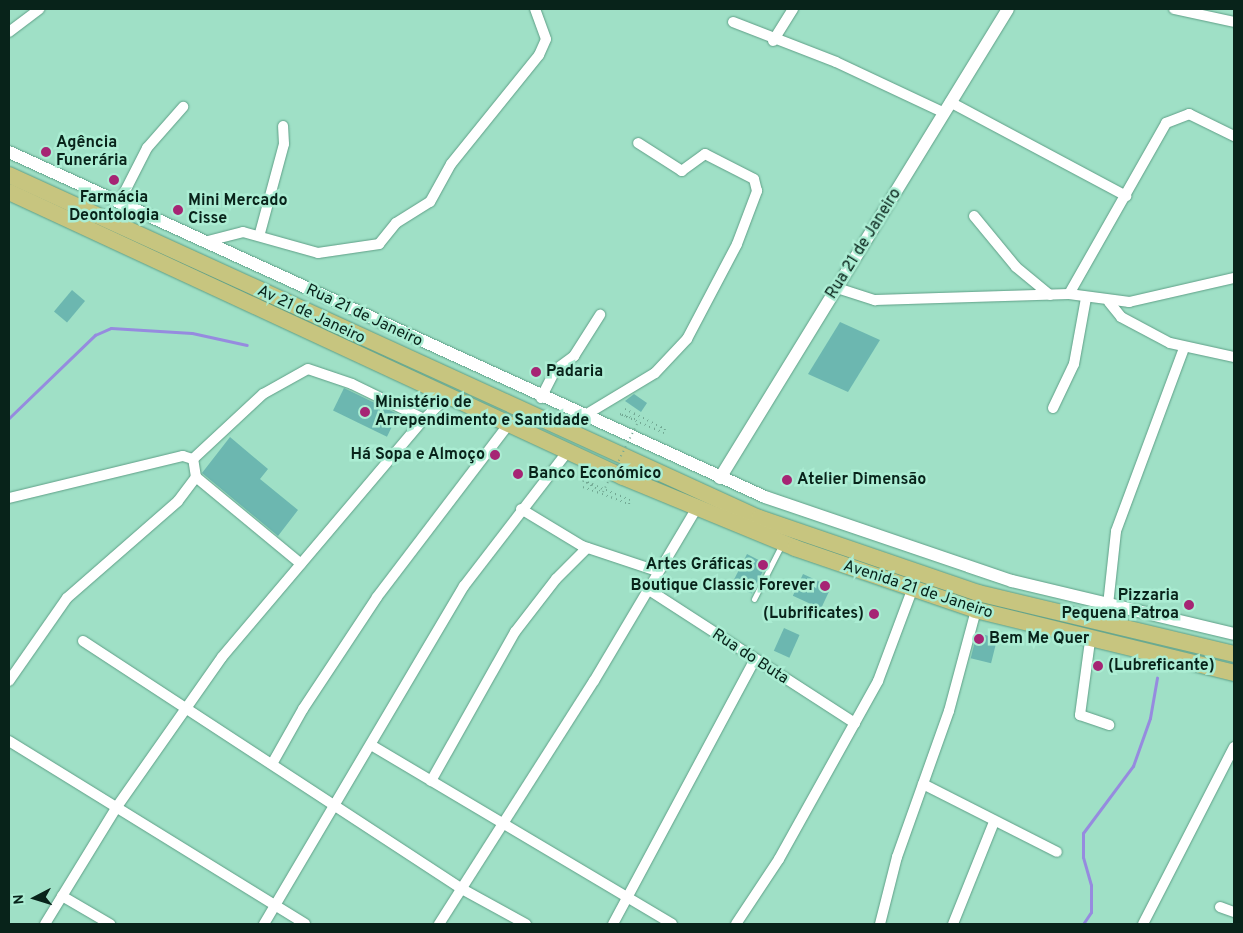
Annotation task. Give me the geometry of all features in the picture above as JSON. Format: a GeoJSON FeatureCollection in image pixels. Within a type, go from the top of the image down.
{"type":"FeatureCollection","features":[{"type":"Feature","properties":{"kind":"main road","name":"Av 21 de Janeiro"},"geometry":{"type":"LineString","coordinates":[[9,175],[725,504]]}},
{"type":"Feature","properties":{"kind":"main road"},"geometry":{"type":"LineString","coordinates":[[9,192],[696,509]]}},
{"type":"Feature","properties":{"kind":"main road","name":"Avenida 21 de Janeiro"},"geometry":{"type":"LineString","coordinates":[[725,504],[978,593],[1234,654]]}},
{"type":"Feature","properties":{"kind":"main road","name":"Avenida 21 de Janeiro"},"geometry":{"type":"LineString","coordinates":[[696,509],[782,543],[912,590],[976,610],[1090,641],[1234,673]]}},
{"type":"Feature","properties":{"kind":"street"},"geometry":{"type":"LineString","coordinates":[[9,32],[39,9]]}},
{"type":"Feature","properties":{"kind":"street"},"geometry":{"type":"LineString","coordinates":[[204,242],[236,232],[260,234],[318,253],[344,251],[379,244],[396,223],[425,208],[451,164],[543,48],[544,31],[535,9]]}},
{"type":"Feature","properties":{"kind":"street"},"geometry":{"type":"LineString","coordinates":[[773,41],[793,9]]}},
{"type":"Feature","properties":{"kind":"street","name":"Rua 21 de Janeiro"},"geometry":{"type":"LineString","coordinates":[[720,478],[1008,9]]}},
{"type":"Feature","properties":{"kind":"street"},"geometry":{"type":"LineString","coordinates":[[1174,9],[1209,12],[1234,22]]}},
{"type":"Feature","properties":{"kind":"street"},"geometry":{"type":"LineString","coordinates":[[733,22],[773,41],[836,62],[948,108],[1126,196]]}},
{"type":"Feature","properties":{"kind":"street"},"geometry":{"type":"LineString","coordinates":[[119,203],[147,148],[183,107]]}},
{"type":"Feature","properties":{"kind":"street"},"geometry":{"type":"LineString","coordinates":[[1069,294],[1170,119],[1189,114],[1234,136]]}},
{"type":"Feature","properties":{"kind":"street"},"geometry":{"type":"LineString","coordinates":[[260,234],[284,144],[283,126]]}},
{"type":"Feature","properties":{"kind":"street"},"geometry":{"type":"LineString","coordinates":[[582,417],[655,373],[687,339],[737,244],[757,191],[754,179],[705,154],[682,171],[638,143]]}},
{"type":"Feature","properties":{"kind":"street","name":"Rua 21 de Janeiro"},"geometry":{"type":"LineString","coordinates":[[9,152],[582,417],[720,478],[912,550],[1108,605],[1234,634]]}},
{"type":"Feature","properties":{"kind":"street"},"geometry":{"type":"LineString","coordinates":[[974,216],[1016,267],[1050,295]]}},
{"type":"Feature","properties":{"kind":"street"},"geometry":{"type":"LineString","coordinates":[[837,288],[882,300],[1069,294],[1109,302],[1136,301],[1234,278]]}},
{"type":"Feature","properties":{"kind":"street"},"geometry":{"type":"LineString","coordinates":[[1053,408],[1074,364],[1086,298]]}},
{"type":"Feature","properties":{"kind":"street"},"geometry":{"type":"LineString","coordinates":[[1109,302],[1131,324],[1184,348],[1234,356]]}},
{"type":"Feature","properties":{"kind":"street"},"geometry":{"type":"LineString","coordinates":[[541,398],[555,370],[574,356],[600,315]]}},
{"type":"Feature","properties":{"kind":"street"},"geometry":{"type":"LineString","coordinates":[[1108,605],[1116,531],[1184,348]]}},
{"type":"Feature","properties":{"kind":"street"},"geometry":{"type":"LineString","coordinates":[[193,459],[263,394],[305,369],[352,384],[424,419]]}},
{"type":"Feature","properties":{"kind":"street"},"geometry":{"type":"LineString","coordinates":[[45,924],[116,808],[222,657],[424,419],[449,396]]}},
{"type":"Feature","properties":{"kind":"street"},"geometry":{"type":"LineString","coordinates":[[272,764],[303,709],[377,597],[509,424]]}},
{"type":"Feature","properties":{"kind":"street"},"geometry":{"type":"LineString","coordinates":[[264,924],[337,807],[431,638],[521,509],[568,451]]}},
{"type":"Feature","properties":{"kind":"street"},"geometry":{"type":"LineString","coordinates":[[9,498],[183,456],[193,459]]}},
{"type":"Feature","properties":{"kind":"street"},"geometry":{"type":"LineString","coordinates":[[193,459],[196,477],[301,564]]}},
{"type":"Feature","properties":{"kind":"street"},"geometry":{"type":"LineString","coordinates":[[9,681],[86,577],[178,501],[196,477]]}},
{"type":"Feature","properties":{"kind":"street"},"geometry":{"type":"LineString","coordinates":[[521,509],[587,548],[657,571]]}},
{"type":"Feature","properties":{"kind":"street"},"geometry":{"type":"LineString","coordinates":[[439,924],[503,821],[594,682],[646,588],[696,509]]}},
{"type":"Feature","properties":{"kind":"street"},"geometry":{"type":"LineString","coordinates":[[432,780],[515,632],[556,579],[587,548]]}},
{"type":"Feature","properties":{"kind":"street","name":"Rua do Buta"},"geometry":{"type":"LineString","coordinates":[[646,588],[754,661],[855,723]]}},
{"type":"Feature","properties":{"kind":"street"},"geometry":{"type":"LineString","coordinates":[[736,924],[779,859],[878,680],[912,590]]}},
{"type":"Feature","properties":{"kind":"street"},"geometry":{"type":"LineString","coordinates":[[880,924],[923,784],[949,711],[976,610]]}},
{"type":"Feature","properties":{"kind":"street"},"geometry":{"type":"LineString","coordinates":[[83,641],[462,889],[526,924]]}},
{"type":"Feature","properties":{"kind":"street"},"geometry":{"type":"LineString","coordinates":[[1090,641],[1080,715],[1109,725]]}},
{"type":"Feature","properties":{"kind":"street"},"geometry":{"type":"LineString","coordinates":[[613,924],[754,661]]}},
{"type":"Feature","properties":{"kind":"street"},"geometry":{"type":"LineString","coordinates":[[9,741],[305,924]]}},
{"type":"Feature","properties":{"kind":"street"},"geometry":{"type":"LineString","coordinates":[[371,745],[503,821],[627,900],[672,924]]}},
{"type":"Feature","properties":{"kind":"street"},"geometry":{"type":"LineString","coordinates":[[1144,924],[1234,748]]}},
{"type":"Feature","properties":{"kind":"street"},"geometry":{"type":"LineString","coordinates":[[923,784],[994,822],[1057,852]]}},
{"type":"Feature","properties":{"kind":"street"},"geometry":{"type":"LineString","coordinates":[[953,924],[994,822]]}},
{"type":"Feature","properties":{"kind":"street"},"geometry":{"type":"LineString","coordinates":[[62,896],[110,924]]}},
{"type":"Feature","properties":{"kind":"street"},"geometry":{"type":"LineString","coordinates":[[1220,907],[1234,912]]}},
{"type":"Feature","properties":{"kind":"lane"},"geometry":{"type":"LineString","coordinates":[[754,599],[782,543]]}},
{"type":"Feature","properties":{"kind":"path"},"geometry":{"type":"LineString","coordinates":[[583,487],[629,504],[630,500],[582,480],[604,492],[639,420],[620,414],[664,433],[666,429],[625,409]]}},
{"type":"Feature","properties":{"kind":"building"},"geometry":{"type":"Polygon","coordinates":[[[72,290],[85,301],[67,322],[54,311],[72,290]]]}},
{"type":"Feature","properties":{"kind":"building"},"geometry":{"type":"Polygon","coordinates":[[[840,322],[880,340],[848,392],[808,374],[840,322]]]}},
{"type":"Feature","properties":{"kind":"building"},"geometry":{"type":"Polygon","coordinates":[[[344,388],[398,414],[387,437],[333,410],[344,388]]]}},
{"type":"Feature","properties":{"kind":"building"},"geometry":{"type":"Polygon","coordinates":[[[634,394],[647,403],[641,412],[625,401],[634,394]]]}},
{"type":"Feature","properties":{"kind":"building"},"geometry":{"type":"Polygon","coordinates":[[[230,437],[268,469],[260,479],[298,510],[278,536],[202,473],[230,437]]]}},
{"type":"Feature","properties":{"kind":"building"},"geometry":{"type":"Polygon","coordinates":[[[747,554],[767,564],[752,593],[732,583],[747,554]]]}},
{"type":"Feature","properties":{"kind":"building"},"geometry":{"type":"Polygon","coordinates":[[[803,574],[831,587],[821,609],[793,596],[803,574]]]}},
{"type":"Feature","properties":{"kind":"building"},"geometry":{"type":"Polygon","coordinates":[[[784,628],[800,635],[789,658],[774,651],[784,628]]]}},
{"type":"Feature","properties":{"kind":"building"},"geometry":{"type":"Polygon","coordinates":[[[977,633],[997,638],[991,663],[971,658],[977,633]]]}},
{"type":"Feature","properties":{"kind":"waterway"},"geometry":{"type":"LineString","coordinates":[[9,418],[95,335],[111,328],[192,333],[247,345]]}},
{"type":"Feature","properties":{"kind":"waterway"},"geometry":{"type":"LineString","coordinates":[[1083,924],[1091,912],[1091,885],[1083,857],[1083,833],[1133,766],[1150,718],[1157,678]]}},
{"type":"Feature","properties":{"kind":"place","name":"Agência Funerária"},"geometry":{"type":"Point","coordinates":[46,152]}},
{"type":"Feature","properties":{"kind":"place","name":"Farmácia Deontologia"},"geometry":{"type":"Point","coordinates":[114,180]}},
{"type":"Feature","properties":{"kind":"place","name":"Mini Mercado Cisse"},"geometry":{"type":"Point","coordinates":[178,210]}},
{"type":"Feature","properties":{"kind":"place","name":"Padaria"},"geometry":{"type":"Point","coordinates":[536,372]}},
{"type":"Feature","properties":{"kind":"place","name":"Ministério de Arrependimento e Santidade"},"geometry":{"type":"Point","coordinates":[365,412]}},
{"type":"Feature","properties":{"kind":"place","name":"Há Sopa e Almoço"},"geometry":{"type":"Point","coordinates":[495,455]}},
{"type":"Feature","properties":{"kind":"place","name":"Banco Económico"},"geometry":{"type":"Point","coordinates":[518,474]}},
{"type":"Feature","properties":{"kind":"place","name":"Atelier Dimensão"},"geometry":{"type":"Point","coordinates":[787,480]}},
{"type":"Feature","properties":{"kind":"place","name":"Artes Gráficas"},"geometry":{"type":"Point","coordinates":[763,565]}},
{"type":"Feature","properties":{"kind":"place","name":"Boutique Classic Forever"},"geometry":{"type":"Point","coordinates":[825,586]}},
{"type":"Feature","properties":{"kind":"place","name":"Pizzaria Pequena Patroa"},"geometry":{"type":"Point","coordinates":[1189,605]}},
{"type":"Feature","properties":{"kind":"place","name":"(Lubrificates)"},"geometry":{"type":"Point","coordinates":[874,614]}},
{"type":"Feature","properties":{"kind":"place","name":"Bem Me Quer"},"geometry":{"type":"Point","coordinates":[979,639]}},
{"type":"Feature","properties":{"kind":"place","name":"(Lubreficante)"},"geometry":{"type":"Point","coordinates":[1098,666]}}]}
